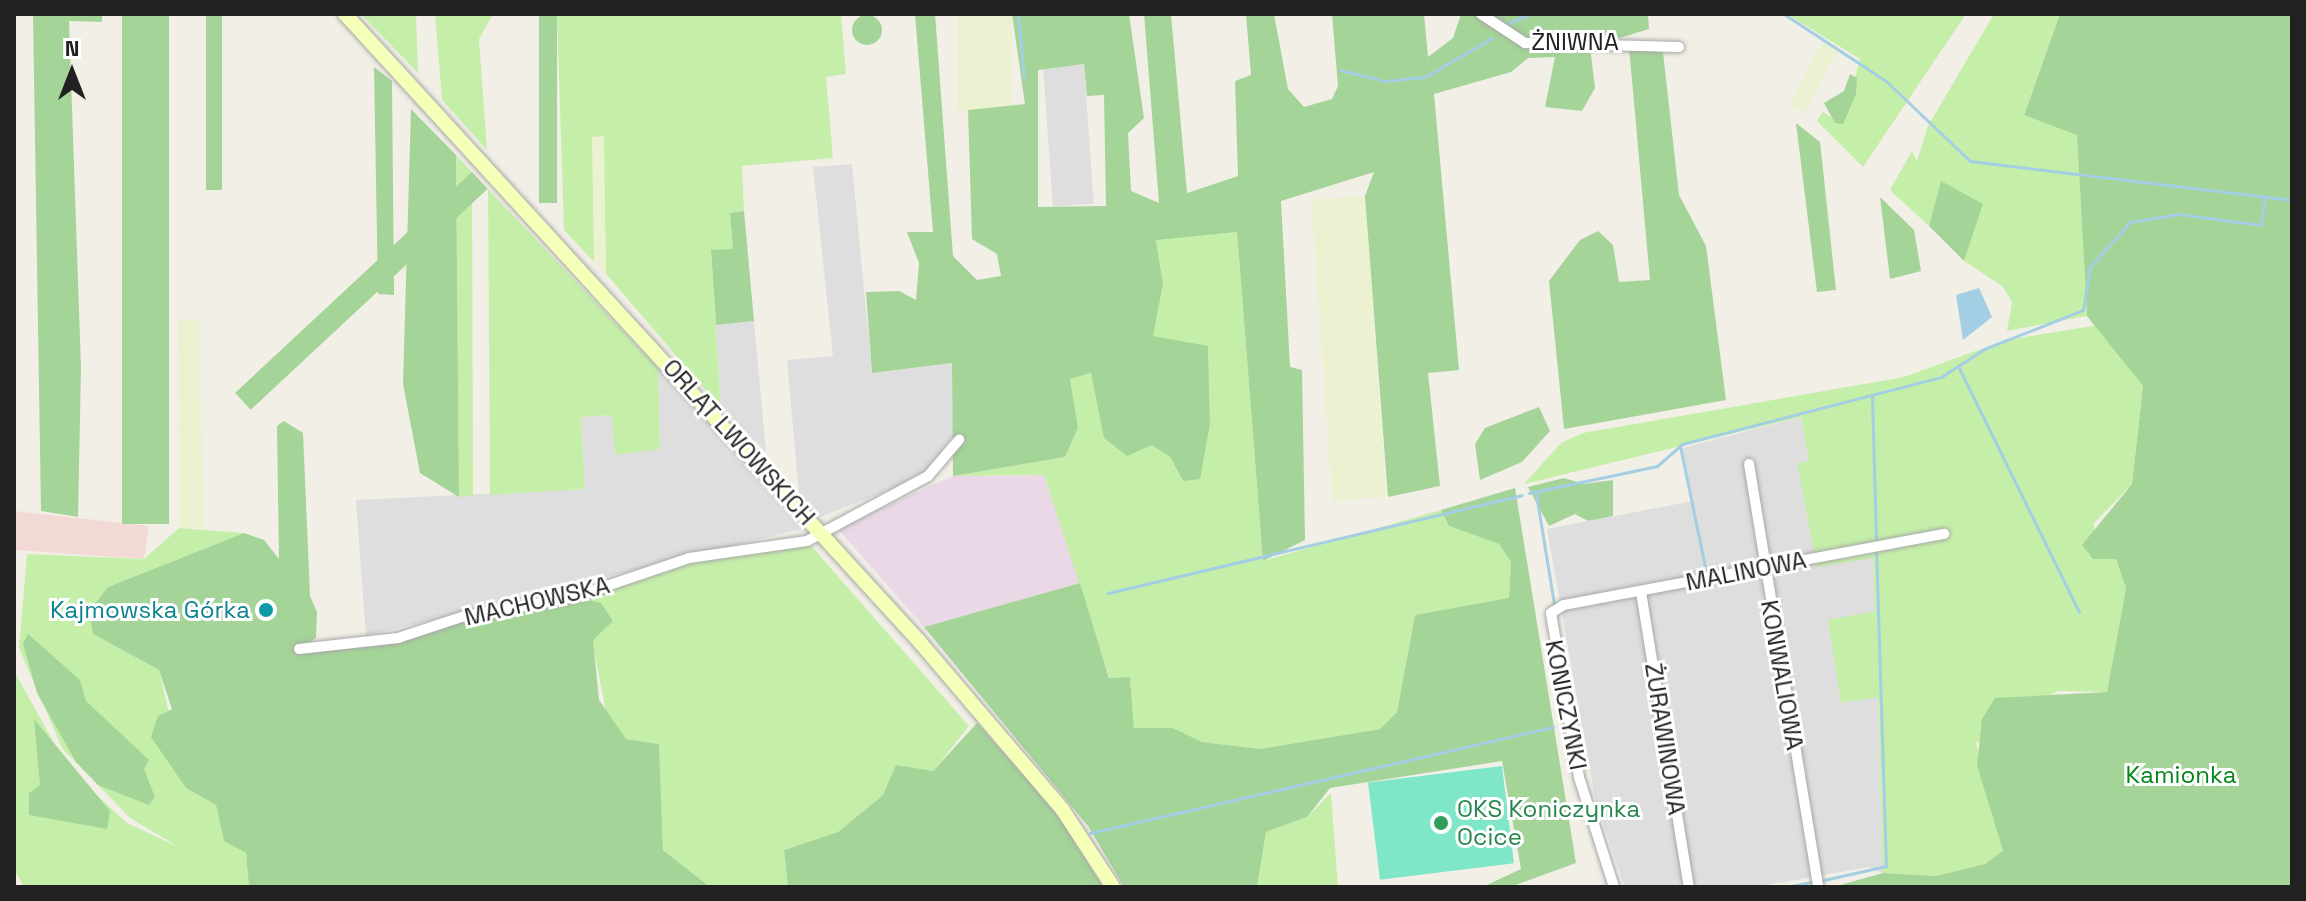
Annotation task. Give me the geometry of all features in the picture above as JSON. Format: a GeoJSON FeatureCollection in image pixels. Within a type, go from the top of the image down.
{"type":"FeatureCollection","features":[{"type":"Feature","properties":{"kind":"street","name":"ORLĄT LWOWSKICH"},"geometry":{"type":"LineString","coordinates":[[345,14],[820,531],[1045,788],[1113,887]]}},
{"type":"Feature","properties":{"kind":"street","name":"ŻNIWNA"},"geometry":{"type":"LineString","coordinates":[[1481,14],[1525,43],[1679,47]]}},
{"type":"Feature","properties":{"kind":"street","name":"MACHOWSKA"},"geometry":{"type":"LineString","coordinates":[[299,649],[398,638],[462,617],[574,597],[689,558],[807,541],[820,531],[928,476],[959,440]]}},
{"type":"Feature","properties":{"kind":"street","name":"KONWALIOWA"},"geometry":{"type":"LineString","coordinates":[[1749,464],[1763,566],[1818,887]]}},
{"type":"Feature","properties":{"kind":"street","name":"MALINOWA"},"geometry":{"type":"LineString","coordinates":[[1551,613],[1763,566],[1944,534]]}},
{"type":"Feature","properties":{"kind":"street","name":"ŻURAWINOWA"},"geometry":{"type":"LineString","coordinates":[[1641,592],[1689,887]]}},
{"type":"Feature","properties":{"kind":"street","name":"KONICZYNKI"},"geometry":{"type":"LineString","coordinates":[[1551,613],[1579,777],[1614,887]]}},
{"type":"Feature","properties":{"kind":"shaded area"},"geometry":{"type":"Polygon","coordinates":[[[1084,64],[1094,204],[1053,207],[1043,67],[1084,64]]]}},
{"type":"Feature","properties":{"kind":"shaded area"},"geometry":{"type":"Polygon","coordinates":[[[852,164],[872,373],[952,363],[953,436],[922,477],[820,517],[799,494],[787,360],[833,356],[813,167],[852,164]]]}},
{"type":"Feature","properties":{"kind":"shaded area"},"geometry":{"type":"Polygon","coordinates":[[[754,321],[766,452],[721,408],[716,325],[754,321]]]}},
{"type":"Feature","properties":{"kind":"shaded area"},"geometry":{"type":"Polygon","coordinates":[[[658,368],[801,529],[366,636],[356,500],[585,489],[581,417],[613,415],[641,450],[660,449],[658,368]]]}},
{"type":"Feature","properties":{"kind":"shaded area"},"geometry":{"type":"Polygon","coordinates":[[[1801,417],[1810,461],[1798,463],[1817,566],[1873,557],[1875,612],[1828,621],[1878,696],[1883,873],[1869,867],[1755,887],[1625,887],[1595,799],[1547,529],[1693,501],[1682,448],[1801,417]]]}},
{"type":"Feature","properties":{"kind":"shaded area"},"geometry":{"type":"Polygon","coordinates":[[[1044,475],[1080,583],[924,627],[837,528],[953,476],[1044,475]]]}},
{"type":"Feature","properties":{"kind":"shaded area"},"geometry":{"type":"Polygon","coordinates":[[[14,511],[149,526],[144,559],[14,550],[14,511]]]}},
{"type":"Feature","properties":{"kind":"green space"},"geometry":{"type":"Polygon","coordinates":[[[33,14],[102,14],[102,22],[69,21],[81,368],[78,517],[41,511],[33,14]]]}},
{"type":"Feature","properties":{"kind":"green space"},"geometry":{"type":"Polygon","coordinates":[[[122,14],[169,14],[169,524],[122,524],[122,14]]]}},
{"type":"Feature","properties":{"kind":"green space"},"geometry":{"type":"Polygon","coordinates":[[[206,14],[222,14],[222,190],[206,190],[206,14]]]}},
{"type":"Feature","properties":{"kind":"green space"},"geometry":{"type":"Polygon","coordinates":[[[361,14],[416,14],[418,73],[361,14]]]}},
{"type":"Feature","properties":{"kind":"green space"},"geometry":{"type":"Polygon","coordinates":[[[435,14],[493,14],[479,39],[487,150],[442,100],[435,14]]]}},
{"type":"Feature","properties":{"kind":"green space"},"geometry":{"type":"Polygon","coordinates":[[[539,14],[557,14],[557,203],[539,203],[539,14]]]}},
{"type":"Feature","properties":{"kind":"green space"},"geometry":{"type":"Polygon","coordinates":[[[557,14],[841,14],[846,74],[826,77],[833,158],[742,166],[744,211],[730,213],[733,249],[711,251],[721,408],[606,274],[604,136],[592,137],[594,262],[564,230],[557,14]]]}},
{"type":"Feature","properties":{"kind":"green space"},"geometry":{"type":"Polygon","coordinates":[[[915,14],[935,14],[953,256],[977,280],[1001,276],[997,254],[972,239],[968,110],[1025,104],[1012,14],[1129,14],[1144,118],[1128,133],[1131,191],[1159,203],[1144,14],[1171,14],[1187,193],[1238,176],[1235,81],[1251,75],[1246,14],[1274,14],[1288,89],[1304,107],[1332,99],[1338,86],[1332,14],[1424,14],[1428,57],[1453,38],[1461,14],[1648,14],[1649,29],[1590,47],[1595,88],[1582,111],[1545,107],[1555,57],[1528,58],[1511,72],[1434,94],[1459,370],[1428,373],[1440,486],[1388,497],[1365,196],[1374,172],[1281,201],[1290,367],[1302,370],[1305,540],[1263,561],[1237,232],[1156,240],[1163,284],[1153,336],[1208,346],[1210,424],[1200,479],[1183,481],[1170,457],[1152,445],[1127,456],[1104,438],[1091,373],[1070,379],[1078,428],[1065,457],[953,476],[952,363],[872,373],[866,292],[899,291],[916,300],[919,263],[907,232],[933,232],[915,14]],[[1084,64],[1038,70],[1038,207],[1106,206],[1104,95],[1087,96],[1084,64]]]}},
{"type":"Feature","properties":{"kind":"green space"},"geometry":{"type":"Polygon","coordinates":[[[958,14],[1012,14],[1012,111],[958,111],[958,14]]]}},
{"type":"Feature","properties":{"kind":"green space"},"geometry":{"type":"Polygon","coordinates":[[[1787,14],[1966,14],[1863,167],[1817,121],[1823,112],[1843,124],[1860,59],[1787,14]]]}},
{"type":"Feature","properties":{"kind":"green space"},"geometry":{"type":"Polygon","coordinates":[[[1994,14],[2060,14],[2024,114],[2077,134],[2087,316],[2007,331],[2012,302],[2002,286],[1964,261],[1982,204],[1941,182],[1929,226],[1890,190],[1912,151],[1917,161],[1928,126],[1994,14]]]}},
{"type":"Feature","properties":{"kind":"green space","name":"Kamionka"},"geometry":{"type":"Polygon","coordinates":[[[2060,14],[2292,14],[2292,887],[1833,887],[1883,873],[1936,876],[1985,864],[2003,851],[1977,765],[1982,719],[1995,698],[2107,692],[2126,588],[2116,559],[2093,559],[2082,545],[2132,484],[2143,386],[2087,316],[2077,135],[2024,115],[2060,14]]]}},
{"type":"Feature","properties":{"kind":"green space"},"geometry":{"type":"Polygon","coordinates":[[[867,15],[873,16],[881,24],[881,36],[873,44],[867,45],[861,44],[853,36],[852,30],[853,24],[861,16],[867,15]]]}},
{"type":"Feature","properties":{"kind":"green space"},"geometry":{"type":"Polygon","coordinates":[[[1824,40],[1840,49],[1804,113],[1788,105],[1824,40]]]}},
{"type":"Feature","properties":{"kind":"green space"},"geometry":{"type":"Polygon","coordinates":[[[1629,47],[1663,52],[1679,195],[1706,246],[1726,400],[1564,429],[1549,281],[1580,240],[1598,231],[1613,245],[1619,282],[1650,280],[1629,47]]]}},
{"type":"Feature","properties":{"kind":"green space"},"geometry":{"type":"Polygon","coordinates":[[[374,67],[392,81],[394,295],[378,294],[374,67]]]}},
{"type":"Feature","properties":{"kind":"green space"},"geometry":{"type":"Polygon","coordinates":[[[1850,74],[1857,78],[1856,94],[1843,124],[1835,123],[1824,103],[1844,91],[1850,74]]]}},
{"type":"Feature","properties":{"kind":"green space"},"geometry":{"type":"Polygon","coordinates":[[[411,109],[456,155],[459,497],[420,473],[403,384],[411,109]]]}},
{"type":"Feature","properties":{"kind":"green space"},"geometry":{"type":"Polygon","coordinates":[[[1796,123],[1820,142],[1836,290],[1817,292],[1796,123]]]}},
{"type":"Feature","properties":{"kind":"green space"},"geometry":{"type":"Polygon","coordinates":[[[592,136],[605,136],[606,274],[594,262],[592,136]]]}},
{"type":"Feature","properties":{"kind":"green space"},"geometry":{"type":"Polygon","coordinates":[[[456,155],[472,172],[473,496],[459,497],[456,155]]]}},
{"type":"Feature","properties":{"kind":"green space"},"geometry":{"type":"Polygon","coordinates":[[[472,172],[488,189],[251,410],[235,393],[472,172]]]}},
{"type":"Feature","properties":{"kind":"green space"},"geometry":{"type":"Polygon","coordinates":[[[1941,181],[1983,204],[1964,261],[1929,226],[1941,181]]]}},
{"type":"Feature","properties":{"kind":"green space"},"geometry":{"type":"Polygon","coordinates":[[[488,189],[658,368],[660,449],[615,455],[612,415],[581,417],[585,489],[490,495],[488,189]]]}},
{"type":"Feature","properties":{"kind":"green space"},"geometry":{"type":"Polygon","coordinates":[[[1365,196],[1386,497],[1332,501],[1311,200],[1365,196]]]}},
{"type":"Feature","properties":{"kind":"green space"},"geometry":{"type":"Polygon","coordinates":[[[1880,197],[1914,230],[1921,271],[1890,279],[1880,197]]]}},
{"type":"Feature","properties":{"kind":"green space"},"geometry":{"type":"Polygon","coordinates":[[[744,211],[754,321],[716,325],[711,250],[733,249],[730,213],[744,211]]]}},
{"type":"Feature","properties":{"kind":"green space"},"geometry":{"type":"Polygon","coordinates":[[[1237,232],[1263,561],[1441,510],[1449,526],[1499,544],[1511,562],[1509,599],[1415,615],[1397,712],[1380,729],[1260,749],[1202,742],[1173,728],[1134,728],[1130,677],[1110,679],[1044,475],[953,476],[1065,457],[1078,428],[1069,378],[1092,373],[1170,457],[1183,481],[1210,424],[1208,347],[1152,336],[1163,284],[1156,239],[1237,232]]]}},
{"type":"Feature","properties":{"kind":"green space"},"geometry":{"type":"Polygon","coordinates":[[[178,320],[199,320],[204,528],[179,528],[178,320]]]}},
{"type":"Feature","properties":{"kind":"green space"},"geometry":{"type":"Polygon","coordinates":[[[2099,325],[2143,386],[2132,484],[2094,523],[2093,558],[2116,559],[2126,588],[2107,692],[2057,691],[1976,743],[2003,851],[1985,864],[1936,876],[1883,873],[1878,697],[1841,703],[1828,620],[1875,611],[1873,558],[1817,567],[1797,463],[1809,461],[1801,417],[1524,484],[1561,443],[1583,433],[1904,377],[2006,340],[2099,325]]]}},
{"type":"Feature","properties":{"kind":"green space"},"geometry":{"type":"Polygon","coordinates":[[[1539,407],[1550,431],[1522,462],[1480,480],[1475,444],[1485,428],[1539,407]]]}},
{"type":"Feature","properties":{"kind":"green space"},"geometry":{"type":"Polygon","coordinates":[[[284,421],[303,433],[310,596],[317,612],[316,638],[301,648],[373,644],[462,617],[574,597],[601,603],[613,621],[593,640],[599,700],[626,739],[659,744],[663,850],[710,887],[249,887],[246,853],[224,841],[216,805],[186,788],[151,737],[158,716],[172,709],[159,670],[93,634],[89,611],[108,587],[244,533],[264,540],[279,559],[277,426],[284,421]]]}},
{"type":"Feature","properties":{"kind":"green space"},"geometry":{"type":"Polygon","coordinates":[[[1564,478],[1584,484],[1613,480],[1613,516],[1588,521],[1575,514],[1549,526],[1528,487],[1564,478]]]}},
{"type":"Feature","properties":{"kind":"green space"},"geometry":{"type":"Polygon","coordinates":[[[1515,488],[1576,863],[1510,887],[1487,885],[1521,869],[1502,761],[1330,788],[1307,817],[1266,832],[1257,887],[1124,887],[1088,826],[924,627],[1080,583],[1109,678],[1130,677],[1134,728],[1173,728],[1202,742],[1260,749],[1380,729],[1397,712],[1415,615],[1509,598],[1511,562],[1499,544],[1449,526],[1441,510],[1515,488]]]}},
{"type":"Feature","properties":{"kind":"green space"},"geometry":{"type":"Polygon","coordinates":[[[179,528],[244,533],[108,587],[89,611],[93,634],[159,670],[186,788],[216,805],[224,841],[246,853],[249,887],[24,887],[14,869],[14,671],[58,750],[87,786],[127,823],[179,847],[130,818],[62,748],[19,648],[27,554],[144,559],[179,528]]]}},
{"type":"Feature","properties":{"kind":"green space"},"geometry":{"type":"Polygon","coordinates":[[[807,541],[969,726],[933,771],[896,766],[883,795],[838,832],[784,850],[788,887],[710,887],[663,850],[659,744],[626,739],[608,722],[592,640],[574,597],[689,558],[807,541]]]}},
{"type":"Feature","properties":{"kind":"green space"},"geometry":{"type":"Polygon","coordinates":[[[28,634],[80,680],[86,701],[149,760],[144,769],[155,797],[149,805],[98,785],[76,762],[37,693],[23,643],[28,634]]]}},
{"type":"Feature","properties":{"kind":"green space"},"geometry":{"type":"Polygon","coordinates":[[[34,719],[110,811],[107,829],[29,815],[29,793],[40,785],[34,719]]]}},
{"type":"Feature","properties":{"kind":"green space"},"geometry":{"type":"Polygon","coordinates":[[[977,723],[1055,810],[1103,887],[788,887],[784,850],[838,832],[883,795],[896,765],[933,771],[977,723]]]}},
{"type":"Feature","properties":{"kind":"green space","name":"OKS Koniczynka Ocice"},"geometry":{"type":"Polygon","coordinates":[[[1502,766],[1514,863],[1380,880],[1368,782],[1502,766]]]}},
{"type":"Feature","properties":{"kind":"green space"},"geometry":{"type":"Polygon","coordinates":[[[1331,793],[1338,887],[1257,887],[1266,832],[1307,817],[1331,793]]]}},
{"type":"Feature","properties":{"kind":"water"},"geometry":{"type":"Polygon","coordinates":[[[1979,288],[1992,317],[1963,340],[1956,295],[1979,288]]]}},
{"type":"Feature","properties":{"kind":"waterway"},"geometry":{"type":"LineString","coordinates":[[1018,14],[1024,78]]}},
{"type":"Feature","properties":{"kind":"waterway"},"geometry":{"type":"LineString","coordinates":[[1504,25],[1530,14]]}},
{"type":"Feature","properties":{"kind":"waterway"},"geometry":{"type":"LineString","coordinates":[[1784,14],[1886,81],[1970,161],[2292,200]]}},
{"type":"Feature","properties":{"kind":"waterway"},"geometry":{"type":"LineString","coordinates":[[1340,70],[1385,81],[1425,77],[1492,38]]}},
{"type":"Feature","properties":{"kind":"waterway"},"geometry":{"type":"LineString","coordinates":[[1529,493],[1657,466],[1682,444],[1941,377],[1984,349],[2083,310],[2090,267],[2130,222],[2178,214],[2261,225],[2265,196]]}},
{"type":"Feature","properties":{"kind":"waterway"},"geometry":{"type":"LineString","coordinates":[[1958,366],[2079,612]]}},
{"type":"Feature","properties":{"kind":"waterway"},"geometry":{"type":"LineString","coordinates":[[1872,396],[1876,540]]}},
{"type":"Feature","properties":{"kind":"waterway"},"geometry":{"type":"LineString","coordinates":[[1680,446],[1706,571]]}},
{"type":"Feature","properties":{"kind":"waterway"},"geometry":{"type":"LineString","coordinates":[[1536,494],[1554,604]]}},
{"type":"Feature","properties":{"kind":"waterway"},"geometry":{"type":"LineString","coordinates":[[1108,593],[1522,495]]}},
{"type":"Feature","properties":{"kind":"waterway"},"geometry":{"type":"LineString","coordinates":[[1819,881],[1886,866],[1876,553]]}},
{"type":"Feature","properties":{"kind":"waterway"},"geometry":{"type":"LineString","coordinates":[[1090,833],[1553,727]]}},
{"type":"Feature","properties":{"kind":"waterway"},"geometry":{"type":"LineString","coordinates":[[1786,887],[1812,882]]}},
{"type":"Feature","properties":{"kind":"place","name":"Kajmowska Górka"},"geometry":{"type":"Point","coordinates":[266,610]}},
{"type":"Feature","properties":{"kind":"place","name":"OKS Koniczynka Ocice"},"geometry":{"type":"Point","coordinates":[1441,823]}}]}
